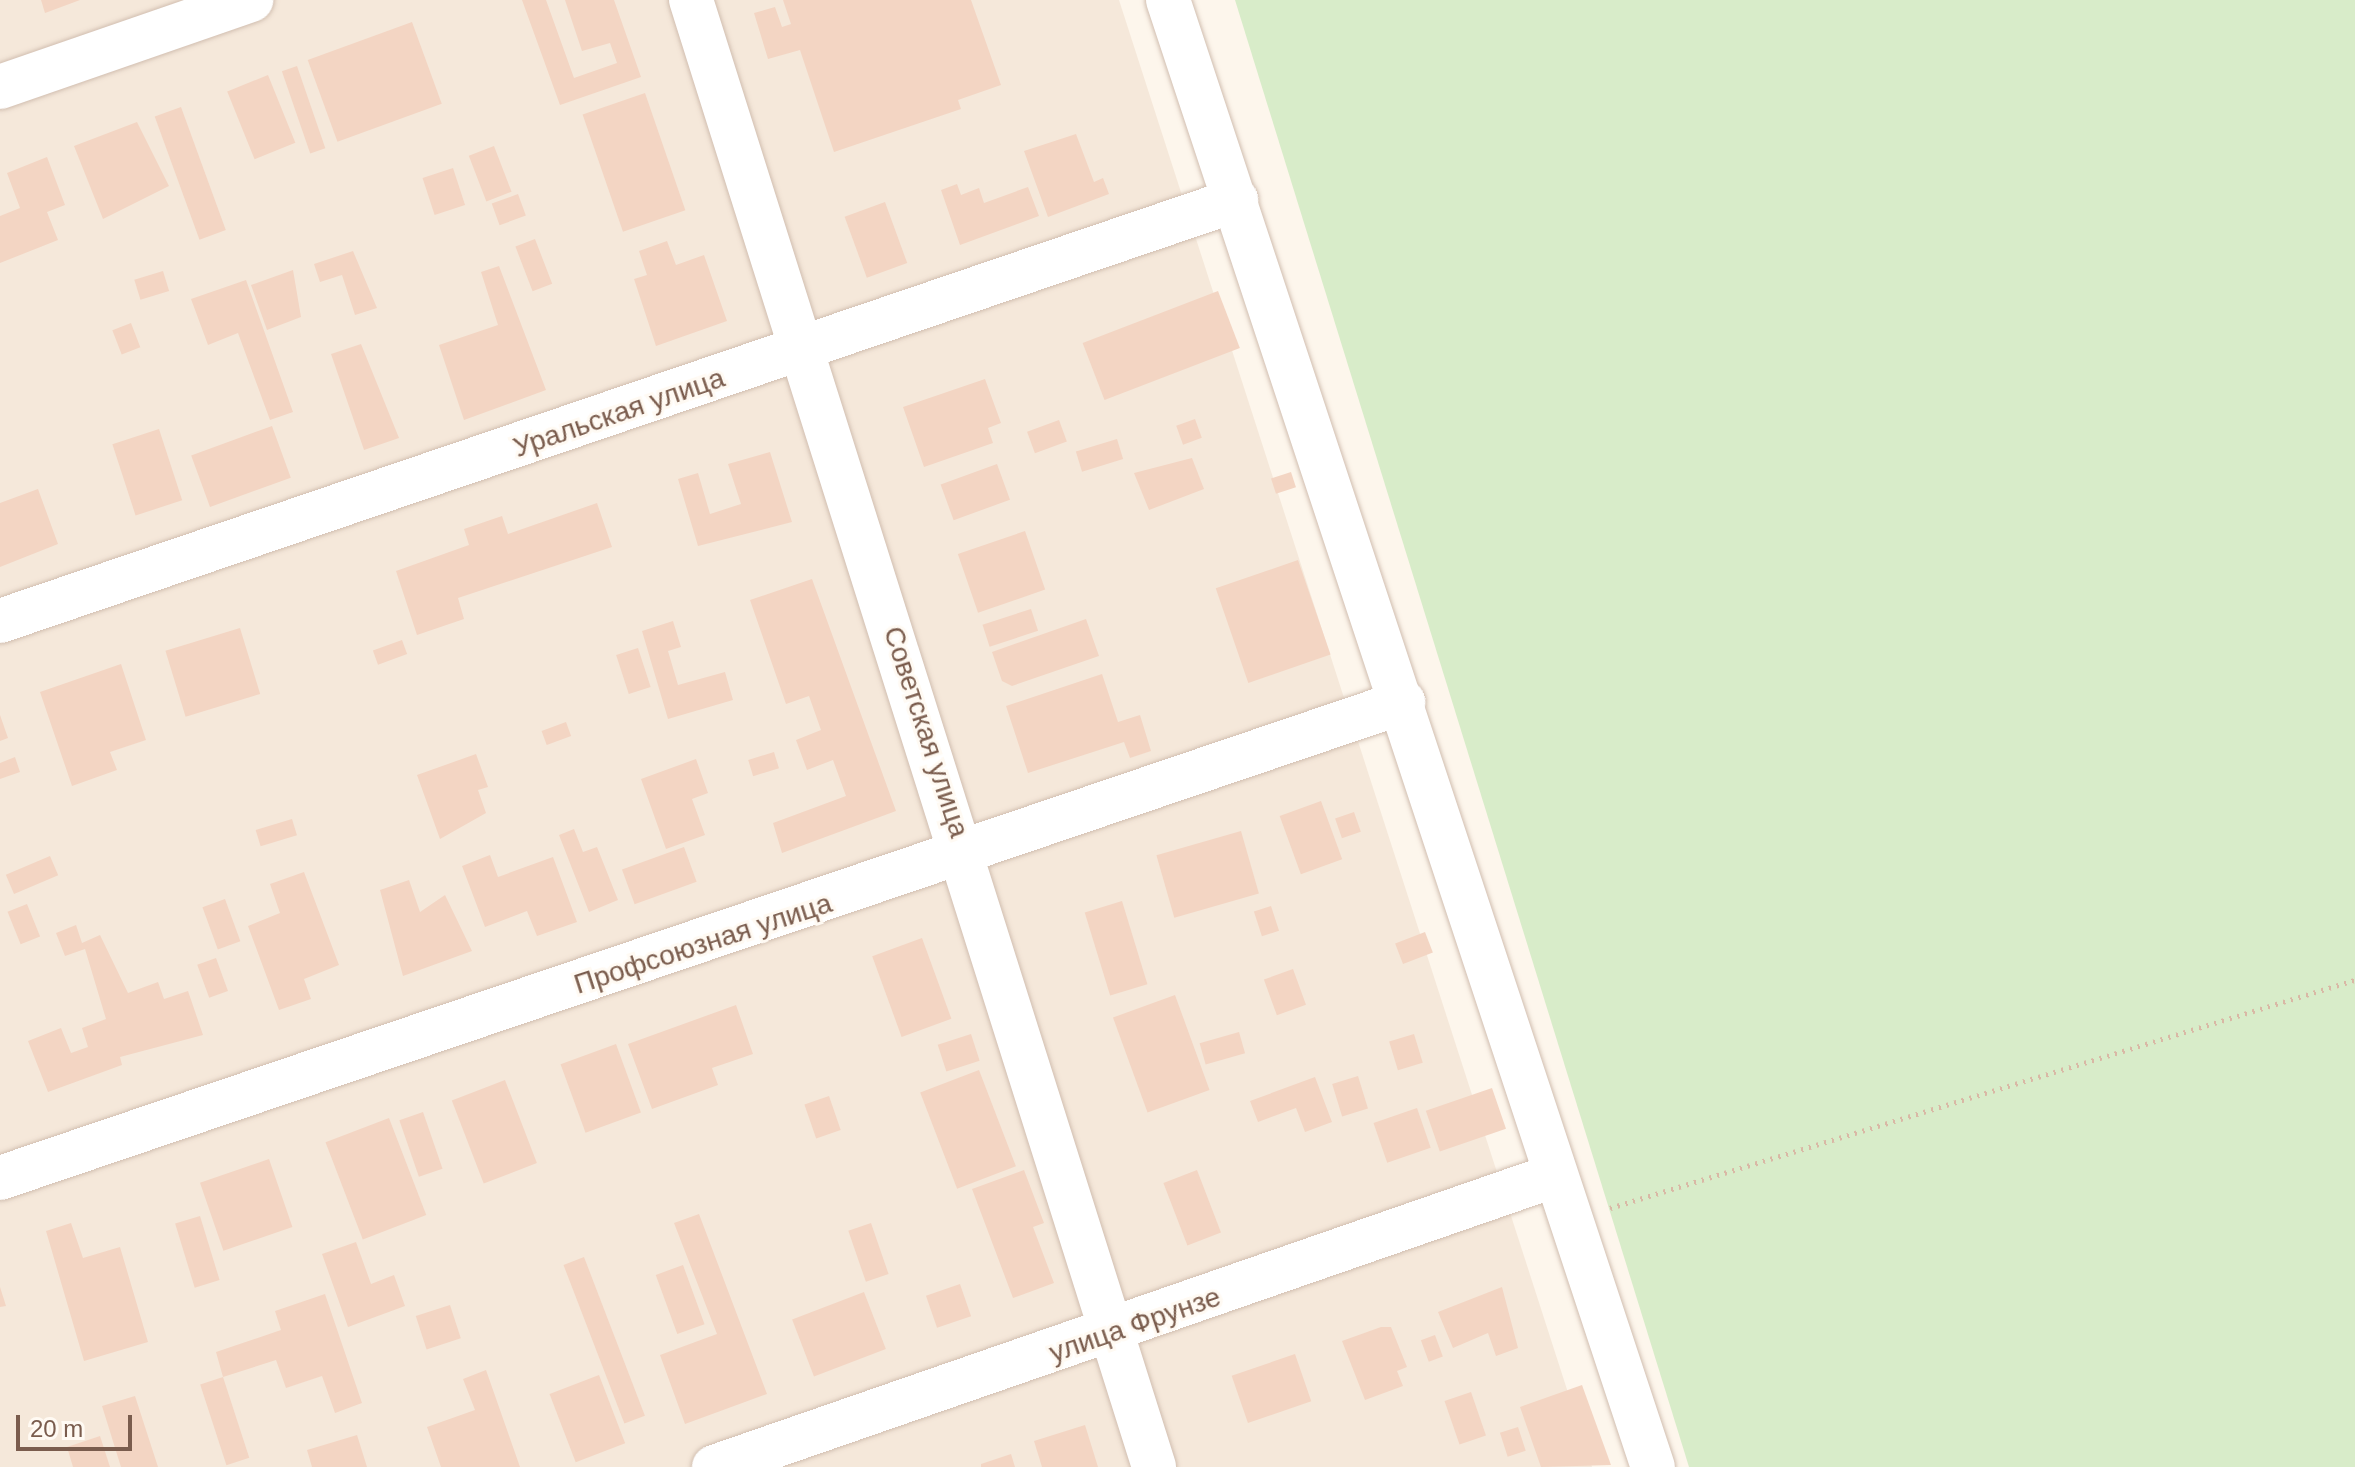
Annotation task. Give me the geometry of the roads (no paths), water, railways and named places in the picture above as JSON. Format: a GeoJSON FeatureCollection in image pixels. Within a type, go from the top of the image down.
{"type":"FeatureCollection","features":[{"type":"Feature","properties":{"kind":"street"},"geometry":{"type":"LineString","coordinates":[[0,87],[251,0]]}},
{"type":"Feature","properties":{"kind":"street","name":"Советская улица"},"geometry":{"type":"LineString","coordinates":[[691,0],[967,856],[1117,1333],[1154,1467]]}},
{"type":"Feature","properties":{"kind":"street"},"geometry":{"type":"LineString","coordinates":[[1168,0],[1403,702],[1553,1176],[1653,1467]]}},
{"type":"Feature","properties":{"kind":"street","name":"Уральская улица"},"geometry":{"type":"LineString","coordinates":[[0,621],[802,352],[1236,200]]}},
{"type":"Feature","properties":{"kind":"street","name":"Профсоюзная улица"},"geometry":{"type":"LineString","coordinates":[[0,1178],[967,856],[1403,702]]}},
{"type":"Feature","properties":{"kind":"street","name":"улица Фрунзе"},"geometry":{"type":"LineString","coordinates":[[714,1467],[1117,1333],[1553,1176]]}}]}
